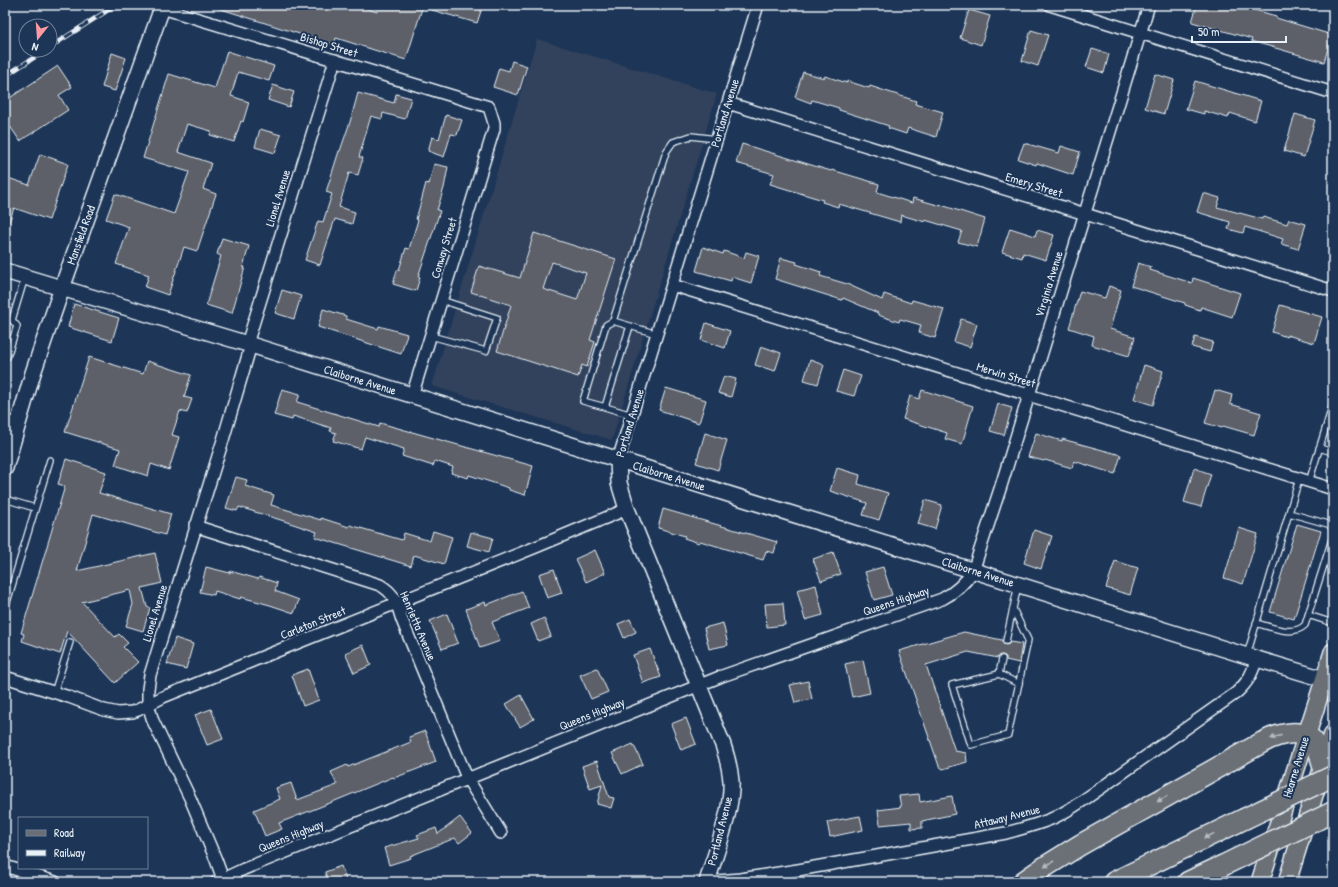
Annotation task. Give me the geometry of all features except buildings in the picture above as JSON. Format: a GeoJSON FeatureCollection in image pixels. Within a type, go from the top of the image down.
{"type":"FeatureCollection","features":[{"type":"Feature","properties":{"kind":"highway"},"geometry":{"type":"LineString","coordinates":[[1023,882],[1080,845],[1263,742],[1276,736],[1290,734],[1306,735],[1316,745],[1328,771],[1244,819],[1114,882]]}},
{"type":"Feature","properties":{"kind":"highway"},"geometry":{"type":"LineString","coordinates":[[1188,882],[1333,812]]}},
{"type":"Feature","properties":{"kind":"main road","name":"Hearne Avenue"},"geometry":{"type":"LineString","coordinates":[[1260,882],[1306,735],[1329,680],[1333,652]]}},
{"type":"Feature","properties":{"kind":"main road"},"geometry":{"type":"LineString","coordinates":[[1287,882],[1328,771],[1333,734]]}},
{"type":"Feature","properties":{"kind":"main road"},"geometry":{"type":"LineString","coordinates":[[1267,860],[1269,882]]}},
{"type":"Feature","properties":{"kind":"street","name":"Portland Avenue"},"geometry":{"type":"LineString","coordinates":[[707,881],[726,820],[730,801],[731,782],[729,763],[627,509],[619,483],[618,460],[758,5]]}},
{"type":"Feature","properties":{"kind":"street"},"geometry":{"type":"LineString","coordinates":[[1050,5],[1333,93]]}},
{"type":"Feature","properties":{"kind":"street","name":"Virginia Avenue"},"geometry":{"type":"LineString","coordinates":[[973,571],[1149,5]]}},
{"type":"Feature","properties":{"kind":"street","name":"Bishop Street"},"geometry":{"type":"LineString","coordinates":[[163,6],[489,107]]}},
{"type":"Feature","properties":{"kind":"street","name":"Mansfield Road"},"geometry":{"type":"LineString","coordinates":[[5,468],[12,420],[34,374],[62,288],[163,6]]}},
{"type":"Feature","properties":{"kind":"street","name":"Lionel Avenue"},"geometry":{"type":"LineString","coordinates":[[221,881],[216,860],[190,798],[153,721],[148,704],[148,689],[150,675],[195,526],[223,440],[249,345],[334,60]]}},
{"type":"Feature","properties":{"kind":"street","name":"Emery Street"},"geometry":{"type":"LineString","coordinates":[[728,103],[1333,291]]}},
{"type":"Feature","properties":{"kind":"street","name":"Conway Street"},"geometry":{"type":"LineString","coordinates":[[412,396],[494,128],[489,107]]}},
{"type":"Feature","properties":{"kind":"street","name":"Claiborne Avenue"},"geometry":{"type":"LineString","coordinates":[[5,271],[249,345],[1018,585],[1329,680]]}},
{"type":"Feature","properties":{"kind":"street","name":"Merwin Street"},"geometry":{"type":"LineString","coordinates":[[672,285],[1333,489]]}},
{"type":"Feature","properties":{"kind":"street","name":"Carleton Street"},"geometry":{"type":"LineString","coordinates":[[5,677],[69,697],[104,710],[118,713],[132,712],[163,697],[627,509]]}},
{"type":"Feature","properties":{"kind":"street","name":"Henrietta Avenue"},"geometry":{"type":"LineString","coordinates":[[195,526],[380,585],[388,590],[394,597],[467,778],[501,834]]}},
{"type":"Feature","properties":{"kind":"street","name":"Queens Highway"},"geometry":{"type":"LineString","coordinates":[[221,881],[244,869],[698,685],[942,599],[960,588],[973,571]]}},
{"type":"Feature","properties":{"kind":"street","name":"Attaway Avenue"},"geometry":{"type":"LineString","coordinates":[[707,881],[740,879],[798,870],[1006,833],[1033,826],[1051,819],[1091,795],[1236,692],[1250,677],[1252,657]]}},
{"type":"Feature","properties":{"kind":"street"},"geometry":{"type":"LineString","coordinates":[[5,866],[55,882]]}},
{"type":"Feature","properties":{"kind":"lane"},"geometry":{"type":"LineString","coordinates":[[632,415],[583,401],[606,325],[613,321],[666,152],[672,142],[691,136],[717,139]]}},
{"type":"Feature","properties":{"kind":"lane"},"geometry":{"type":"LineString","coordinates":[[7,357],[17,326],[12,320],[25,277]]}},
{"type":"Feature","properties":{"kind":"lane"},"geometry":{"type":"LineString","coordinates":[[431,336],[486,352],[496,318],[442,300]]}},
{"type":"Feature","properties":{"kind":"lane"},"geometry":{"type":"LineString","coordinates":[[613,321],[657,334]]}},
{"type":"Feature","properties":{"kind":"lane"},"geometry":{"type":"LineString","coordinates":[[605,407],[630,326]]}},
{"type":"Feature","properties":{"kind":"lane"},"geometry":{"type":"LineString","coordinates":[[1252,657],[1256,623],[1289,513],[1319,448],[1333,404]]}},
{"type":"Feature","properties":{"kind":"lane"},"geometry":{"type":"LineString","coordinates":[[1319,448],[1333,452]]}},
{"type":"Feature","properties":{"kind":"lane"},"geometry":{"type":"LineString","coordinates":[[5,609],[50,460]]}},
{"type":"Feature","properties":{"kind":"lane"},"geometry":{"type":"LineString","coordinates":[[5,499],[35,508]]}},
{"type":"Feature","properties":{"kind":"lane"},"geometry":{"type":"LineString","coordinates":[[1289,513],[1328,524],[1333,528]]}},
{"type":"Feature","properties":{"kind":"lane"},"geometry":{"type":"LineString","coordinates":[[1256,623],[1285,630],[1296,630],[1305,625],[1332,540]]}},
{"type":"Feature","properties":{"kind":"lane"},"geometry":{"type":"LineString","coordinates":[[1006,641],[1018,585]]}},
{"type":"Feature","properties":{"kind":"lane"},"geometry":{"type":"LineString","coordinates":[[1013,609],[1028,640],[1019,684],[1008,734],[971,745],[952,685],[999,674],[1019,684]]}},
{"type":"Feature","properties":{"kind":"lane"},"geometry":{"type":"LineString","coordinates":[[1308,615],[1333,623]]}},
{"type":"Feature","properties":{"kind":"lane"},"geometry":{"type":"LineString","coordinates":[[54,693],[70,642]]}},
{"type":"Feature","properties":{"kind":"lane"},"geometry":{"type":"LineString","coordinates":[[999,674],[1002,659]]}},
{"type":"Feature","properties":{"kind":"shaded area"},"geometry":{"type":"Polygon","coordinates":[[[537,39],[717,94],[612,440],[432,386],[537,39]]]}},
{"type":"Feature","properties":{"kind":"railway"},"geometry":{"type":"LineString","coordinates":[[58,42],[116,5]]}},
{"type":"Feature","properties":{"kind":"railway"},"geometry":{"type":"LineString","coordinates":[[5,76],[33,58]]}}]}
